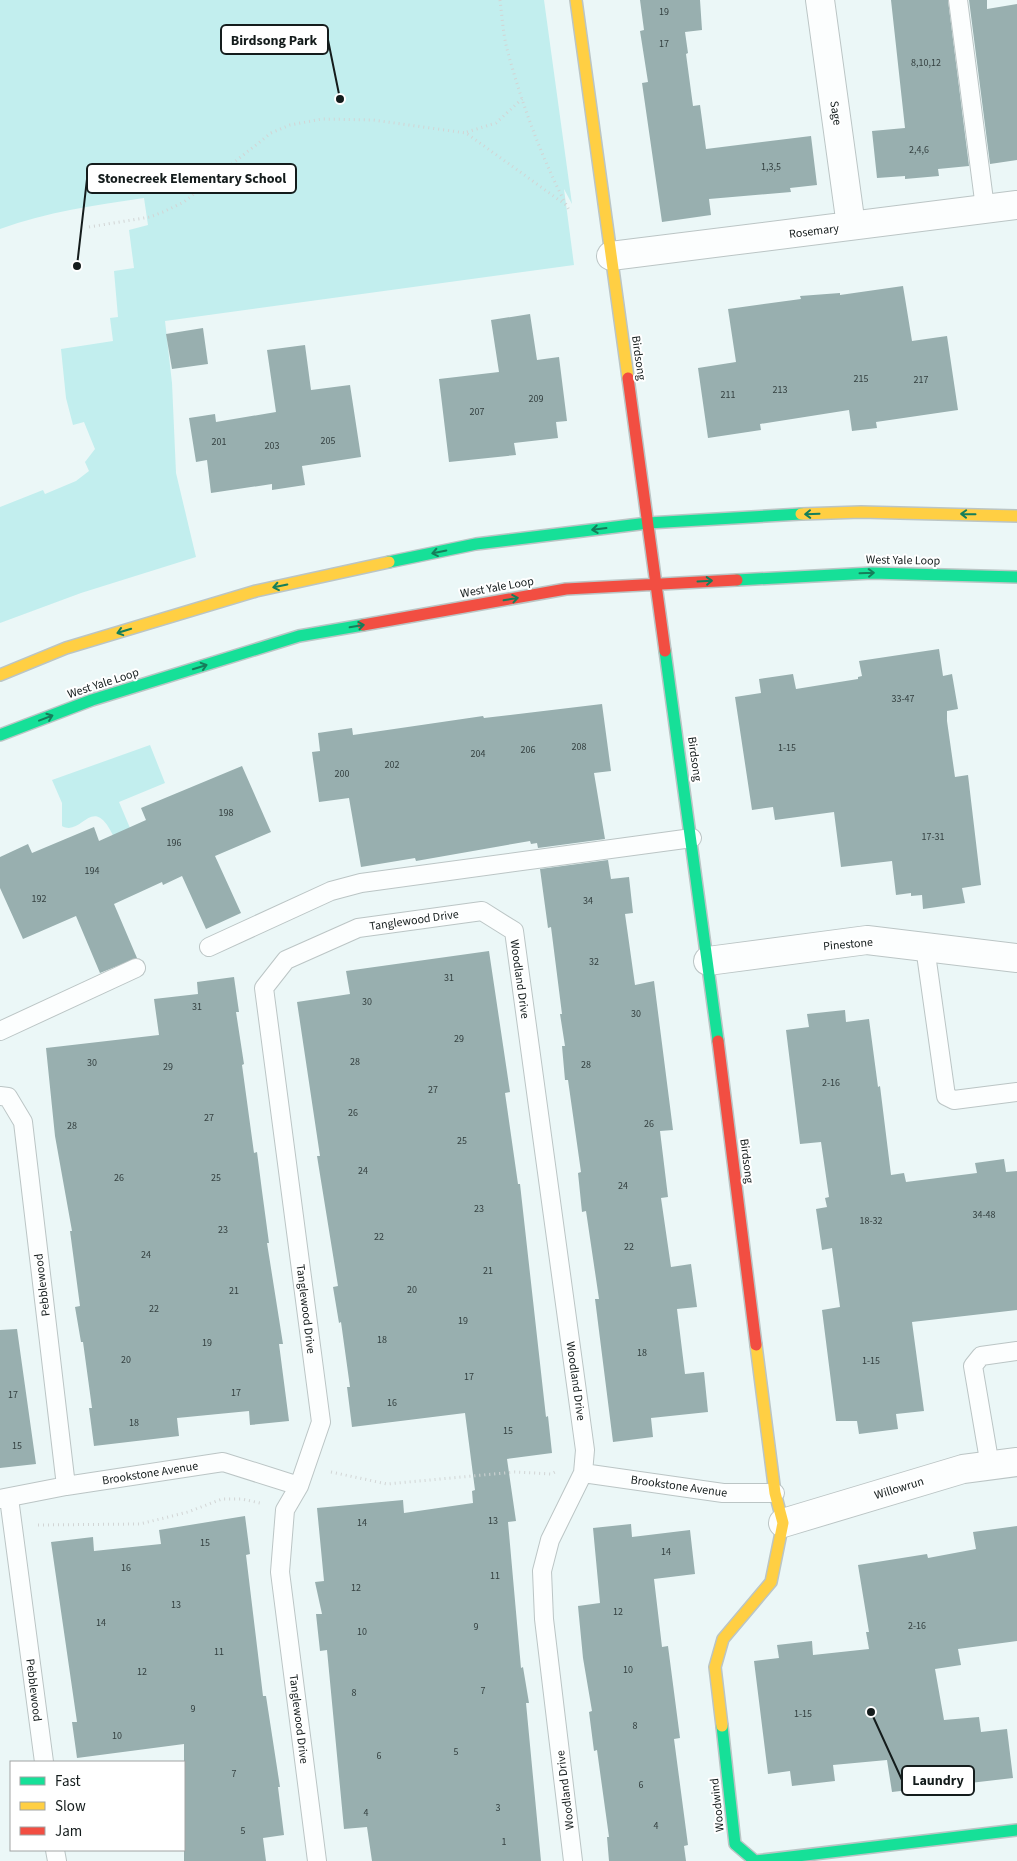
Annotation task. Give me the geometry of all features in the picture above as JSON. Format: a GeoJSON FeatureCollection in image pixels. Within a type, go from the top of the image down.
{"type":"FeatureCollection","features":[{"type":"Feature","properties":{"kind":"street","name":"Birdsong"},"geometry":{"type":"LineString","coordinates":[[576,0],[692,838],[775,1493],[783,1523]]}},
{"type":"Feature","properties":{"kind":"street","name":"Sage"},"geometry":{"type":"LineString","coordinates":[[820,0],[851,226]]}},
{"type":"Feature","properties":{"kind":"street","name":"Rosemary"},"geometry":{"type":"LineString","coordinates":[[611,256],[1017,204]]}},
{"type":"Feature","properties":{"kind":"street"},"geometry":{"type":"LineString","coordinates":[[0,675],[66,648],[256,590],[476,544],[648,523],[738,516],[861,512],[1017,516]]}},
{"type":"Feature","properties":{"kind":"street","name":"West Yale Loop"},"geometry":{"type":"LineString","coordinates":[[0,735],[92,700],[300,636],[566,589],[872,573],[1017,577]]}},
{"type":"Feature","properties":{"kind":"street","name":"Pinestone"},"geometry":{"type":"LineString","coordinates":[[708,961],[867,940],[1017,958]]}},
{"type":"Feature","properties":{"kind":"street","name":"Willowrun"},"geometry":{"type":"LineString","coordinates":[[783,1523],[963,1469],[1017,1462]]}},
{"type":"Feature","properties":{"kind":"street","name":"Woodwind"},"geometry":{"type":"LineString","coordinates":[[783,1523],[771,1582],[723,1639],[715,1667],[735,1844],[755,1861],[1017,1830]]}},
{"type":"Feature","properties":{"kind":"lane"},"geometry":{"type":"LineString","coordinates":[[958,0],[985,208]]}},
{"type":"Feature","properties":{"kind":"lane"},"geometry":{"type":"LineString","coordinates":[[209,947],[331,892],[361,883],[692,838]]}},
{"type":"Feature","properties":{"kind":"lane","name":"Tanglewood Drive"},"geometry":{"type":"LineString","coordinates":[[317,1861],[280,1572],[285,1510],[307,1464],[321,1422],[264,988],[286,960],[358,928],[482,911]]}},
{"type":"Feature","properties":{"kind":"lane","name":"Woodland Drive"},"geometry":{"type":"LineString","coordinates":[[482,911],[514,931],[585,1450],[583,1473],[550,1540],[542,1571],[544,1619],[573,1861]]}},
{"type":"Feature","properties":{"kind":"lane"},"geometry":{"type":"LineString","coordinates":[[925,947],[946,1096],[954,1100],[1017,1092]]}},
{"type":"Feature","properties":{"kind":"lane"},"geometry":{"type":"LineString","coordinates":[[0,1030],[136,968]]}},
{"type":"Feature","properties":{"kind":"lane","name":"Pebblewood"},"geometry":{"type":"LineString","coordinates":[[0,1096],[8,1097],[23,1122],[66,1486]]}},
{"type":"Feature","properties":{"kind":"lane"},"geometry":{"type":"LineString","coordinates":[[990,1466],[973,1366],[981,1356],[1017,1351]]}},
{"type":"Feature","properties":{"kind":"lane","name":"Brookstone Avenue"},"geometry":{"type":"LineString","coordinates":[[5,1498],[66,1486],[224,1462],[298,1486]]}},
{"type":"Feature","properties":{"kind":"lane","name":"Brookstone Avenue"},"geometry":{"type":"LineString","coordinates":[[583,1473],[723,1493],[775,1493]]}},
{"type":"Feature","properties":{"kind":"lane","name":"Pebblewood"},"geometry":{"type":"LineString","coordinates":[[5,1498],[13,1526],[44,1761]]}},
{"type":"Feature","properties":{"kind":"path"},"geometry":{"type":"LineString","coordinates":[[500,0],[507,47],[523,98],[552,179],[570,212]]}},
{"type":"Feature","properties":{"kind":"path"},"geometry":{"type":"LineString","coordinates":[[89,227],[150,217],[184,202],[271,133],[290,125],[322,120],[373,120],[466,133],[496,123],[523,98]]}},
{"type":"Feature","properties":{"kind":"path"},"geometry":{"type":"LineString","coordinates":[[466,133],[566,205]]}},
{"type":"Feature","properties":{"kind":"path"},"geometry":{"type":"LineString","coordinates":[[307,1464],[331,1472],[387,1484],[515,1472],[551,1474],[563,1468],[583,1473]]}},
{"type":"Feature","properties":{"kind":"path"},"geometry":{"type":"LineString","coordinates":[[13,1526],[140,1524],[188,1512],[222,1500],[242,1499],[285,1510]]}},
{"type":"Feature","properties":{"kind":"shaded area"},"geometry":{"type":"Polygon","coordinates":[[[0,0],[544,0],[572,204],[564,189],[574,265],[165,321],[172,383],[176,473],[196,557],[81,593],[0,623],[0,507],[43,490],[45,494],[76,481],[89,471],[85,462],[95,449],[84,422],[73,425],[66,398],[61,349],[113,341],[110,318],[118,317],[114,271],[134,268],[129,230],[148,225],[144,198],[89,206],[0,229],[0,0]]]}},
{"type":"Feature","properties":{"kind":"shaded area"},"geometry":{"type":"Polygon","coordinates":[[[150,745],[165,783],[119,802],[130,828],[116,842],[108,826],[101,818],[94,816],[69,828],[62,826],[62,803],[52,780],[150,745]]]}},
{"type":"Feature","properties":{"kind":"building"},"geometry":{"type":"Polygon","coordinates":[[[640,0],[700,0],[702,30],[685,32],[693,106],[700,105],[706,149],[811,136],[817,185],[790,188],[791,192],[709,199],[711,215],[662,222],[642,83],[648,82],[640,31],[644,30],[640,0]]]}},
{"type":"Feature","properties":{"kind":"building"},"geometry":{"type":"Polygon","coordinates":[[[891,0],[948,0],[969,166],[938,169],[939,176],[905,179],[905,176],[877,178],[872,131],[905,128],[891,0]]]}},
{"type":"Feature","properties":{"kind":"building"},"geometry":{"type":"Polygon","coordinates":[[[969,0],[987,0],[987,9],[1017,4],[1017,160],[990,164],[969,0]]]}},
{"type":"Feature","properties":{"kind":"building"},"geometry":{"type":"Polygon","coordinates":[[[903,286],[912,341],[947,336],[958,410],[876,422],[877,428],[852,431],[849,410],[760,424],[761,430],[708,438],[698,368],[736,362],[728,309],[801,299],[800,296],[840,293],[840,295],[903,286]]]}},
{"type":"Feature","properties":{"kind":"building"},"geometry":{"type":"Polygon","coordinates":[[[530,314],[537,360],[559,357],[567,421],[556,422],[558,438],[514,443],[516,455],[449,462],[439,379],[499,372],[491,320],[530,314]]]}},
{"type":"Feature","properties":{"kind":"building"},"geometry":{"type":"Polygon","coordinates":[[[203,328],[208,364],[172,369],[166,334],[203,328]]]}},
{"type":"Feature","properties":{"kind":"building"},"geometry":{"type":"Polygon","coordinates":[[[305,345],[311,390],[350,385],[361,457],[302,466],[305,485],[272,490],[272,484],[211,493],[207,460],[196,462],[189,418],[215,414],[216,422],[276,412],[267,350],[305,345]]]}},
{"type":"Feature","properties":{"kind":"building"},"geometry":{"type":"Polygon","coordinates":[[[939,649],[943,676],[952,674],[958,709],[947,711],[947,721],[955,777],[968,775],[981,885],[962,888],[965,903],[923,909],[922,895],[911,896],[911,893],[896,895],[892,861],[841,867],[834,812],[775,820],[773,807],[752,810],[735,697],[761,693],[759,679],[793,674],[796,689],[858,679],[858,677],[862,676],[859,661],[939,649]]]}},
{"type":"Feature","properties":{"kind":"building"},"geometry":{"type":"Polygon","coordinates":[[[602,704],[611,771],[594,773],[605,839],[538,848],[537,843],[531,844],[530,841],[416,861],[415,858],[361,867],[349,798],[319,802],[312,752],[320,751],[318,733],[352,728],[353,735],[483,716],[484,718],[602,704]]]}},
{"type":"Feature","properties":{"kind":"building"},"geometry":{"type":"Polygon","coordinates":[[[242,766],[271,832],[215,856],[241,913],[206,929],[182,876],[163,885],[162,882],[114,904],[137,958],[100,973],[76,916],[23,939],[0,888],[0,857],[28,844],[32,853],[94,827],[99,841],[146,820],[141,808],[242,766]]]}},
{"type":"Feature","properties":{"kind":"building"},"geometry":{"type":"Polygon","coordinates":[[[608,860],[611,879],[629,877],[633,913],[625,914],[635,985],[654,981],[673,1130],[660,1131],[668,1197],[661,1198],[671,1267],[691,1264],[697,1307],[677,1309],[685,1374],[704,1372],[708,1412],[651,1418],[653,1437],[613,1442],[595,1299],[599,1299],[586,1211],[582,1212],[578,1173],[581,1172],[568,1080],[565,1080],[562,1046],[565,1046],[560,1014],[562,1014],[551,927],[548,928],[540,869],[608,860]]]}},
{"type":"Feature","properties":{"kind":"building"},"geometry":{"type":"Polygon","coordinates":[[[489,951],[510,1092],[505,1093],[518,1184],[520,1184],[546,1417],[548,1416],[552,1453],[507,1459],[516,1521],[508,1522],[521,1668],[523,1667],[529,1703],[526,1703],[541,1861],[372,1861],[367,1827],[344,1829],[327,1650],[320,1651],[316,1614],[322,1614],[315,1582],[324,1581],[317,1508],[403,1500],[404,1513],[473,1503],[472,1491],[475,1490],[465,1413],[352,1427],[347,1387],[350,1387],[341,1322],[339,1323],[333,1287],[338,1286],[317,1156],[320,1156],[297,1002],[350,994],[346,971],[489,951]]]}},
{"type":"Feature","properties":{"kind":"building"},"geometry":{"type":"Polygon","coordinates":[[[234,977],[239,1012],[236,1012],[244,1064],[242,1065],[254,1153],[257,1152],[269,1243],[267,1243],[283,1344],[279,1344],[289,1421],[250,1425],[249,1411],[177,1418],[179,1436],[94,1446],[89,1408],[92,1408],[83,1342],[81,1342],[75,1307],[80,1306],[70,1231],[72,1231],[55,1136],[46,1048],[159,1035],[154,999],[198,994],[197,982],[234,977]]]}},
{"type":"Feature","properties":{"kind":"building"},"geometry":{"type":"Polygon","coordinates":[[[845,1010],[846,1022],[869,1019],[878,1087],[880,1086],[891,1175],[904,1173],[906,1182],[977,1173],[975,1163],[1004,1159],[1006,1172],[1017,1171],[1017,1310],[912,1322],[924,1411],[896,1414],[898,1429],[859,1434],[857,1421],[836,1421],[822,1310],[840,1307],[832,1248],[822,1250],[816,1209],[827,1207],[825,1198],[829,1197],[821,1142],[800,1144],[786,1030],[809,1027],[807,1014],[845,1010]]]}},
{"type":"Feature","properties":{"kind":"building"},"geometry":{"type":"Polygon","coordinates":[[[17,1329],[36,1464],[0,1468],[0,1330],[17,1329]]]}},
{"type":"Feature","properties":{"kind":"building"},"geometry":{"type":"Polygon","coordinates":[[[245,1516],[250,1554],[246,1555],[263,1696],[266,1696],[280,1787],[278,1787],[284,1835],[263,1838],[266,1861],[184,1861],[184,1744],[77,1758],[72,1722],[77,1722],[51,1542],[93,1537],[94,1551],[161,1544],[159,1530],[245,1516]]]}},
{"type":"Feature","properties":{"kind":"building"},"geometry":{"type":"Polygon","coordinates":[[[631,1524],[632,1537],[690,1530],[695,1574],[654,1579],[662,1647],[668,1646],[680,1738],[674,1739],[688,1845],[684,1846],[686,1861],[609,1861],[607,1837],[609,1837],[597,1750],[594,1751],[589,1712],[592,1711],[583,1658],[578,1606],[600,1603],[593,1528],[631,1524]]]}},
{"type":"Feature","properties":{"kind":"building"},"geometry":{"type":"Polygon","coordinates":[[[1017,1526],[1017,1641],[958,1649],[961,1665],[935,1669],[944,1720],[979,1717],[981,1732],[1007,1729],[1013,1778],[892,1792],[887,1760],[833,1765],[835,1781],[792,1786],[790,1771],[768,1774],[754,1661],[779,1658],[777,1645],[812,1641],[813,1655],[869,1649],[866,1632],[869,1632],[858,1565],[927,1554],[928,1558],[976,1549],[973,1532],[1017,1526]]]}},
{"type":"Feature","properties":{"kind":"traffic: fast"},"geometry":{"type":"LineString","coordinates":[[389,562],[476,544],[648,523],[801,514]]}},
{"type":"Feature","properties":{"kind":"traffic: fast"},"geometry":{"type":"LineString","coordinates":[[737,580],[872,573],[1017,577]]}},
{"type":"Feature","properties":{"kind":"traffic: fast"},"geometry":{"type":"LineString","coordinates":[[0,735],[92,700],[299,636],[363,625]]}},
{"type":"Feature","properties":{"kind":"traffic: fast"},"geometry":{"type":"LineString","coordinates":[[665,651],[718,1041]]}},
{"type":"Feature","properties":{"kind":"traffic: fast"},"geometry":{"type":"LineString","coordinates":[[722,1726],[735,1844],[755,1861],[1017,1830]]}},
{"type":"Feature","properties":{"kind":"traffic: slow"},"geometry":{"type":"LineString","coordinates":[[576,0],[628,378]]}},
{"type":"Feature","properties":{"kind":"traffic: slow"},"geometry":{"type":"LineString","coordinates":[[801,514],[861,512],[1017,516]]}},
{"type":"Feature","properties":{"kind":"traffic: slow"},"geometry":{"type":"LineString","coordinates":[[0,675],[66,648],[256,591],[389,562]]}},
{"type":"Feature","properties":{"kind":"traffic: slow"},"geometry":{"type":"LineString","coordinates":[[722,1726],[715,1667],[723,1639],[771,1582],[783,1523],[775,1493],[756,1345]]}},
{"type":"Feature","properties":{"kind":"traffic: jam"},"geometry":{"type":"LineString","coordinates":[[628,378],[665,651]]}},
{"type":"Feature","properties":{"kind":"traffic: jam"},"geometry":{"type":"LineString","coordinates":[[363,625],[566,589],[737,580]]}},
{"type":"Feature","properties":{"kind":"traffic: jam"},"geometry":{"type":"LineString","coordinates":[[718,1041],[756,1345]]}},
{"type":"Feature","properties":{"kind":"place","name":"Birdsong Park"},"geometry":{"type":"Point","coordinates":[340,99]}},
{"type":"Feature","properties":{"kind":"place","name":"Stonecreek Elementary School"},"geometry":{"type":"Point","coordinates":[77,266]}},
{"type":"Feature","properties":{"kind":"place","name":"Laundry"},"geometry":{"type":"Point","coordinates":[871,1712]}}]}
